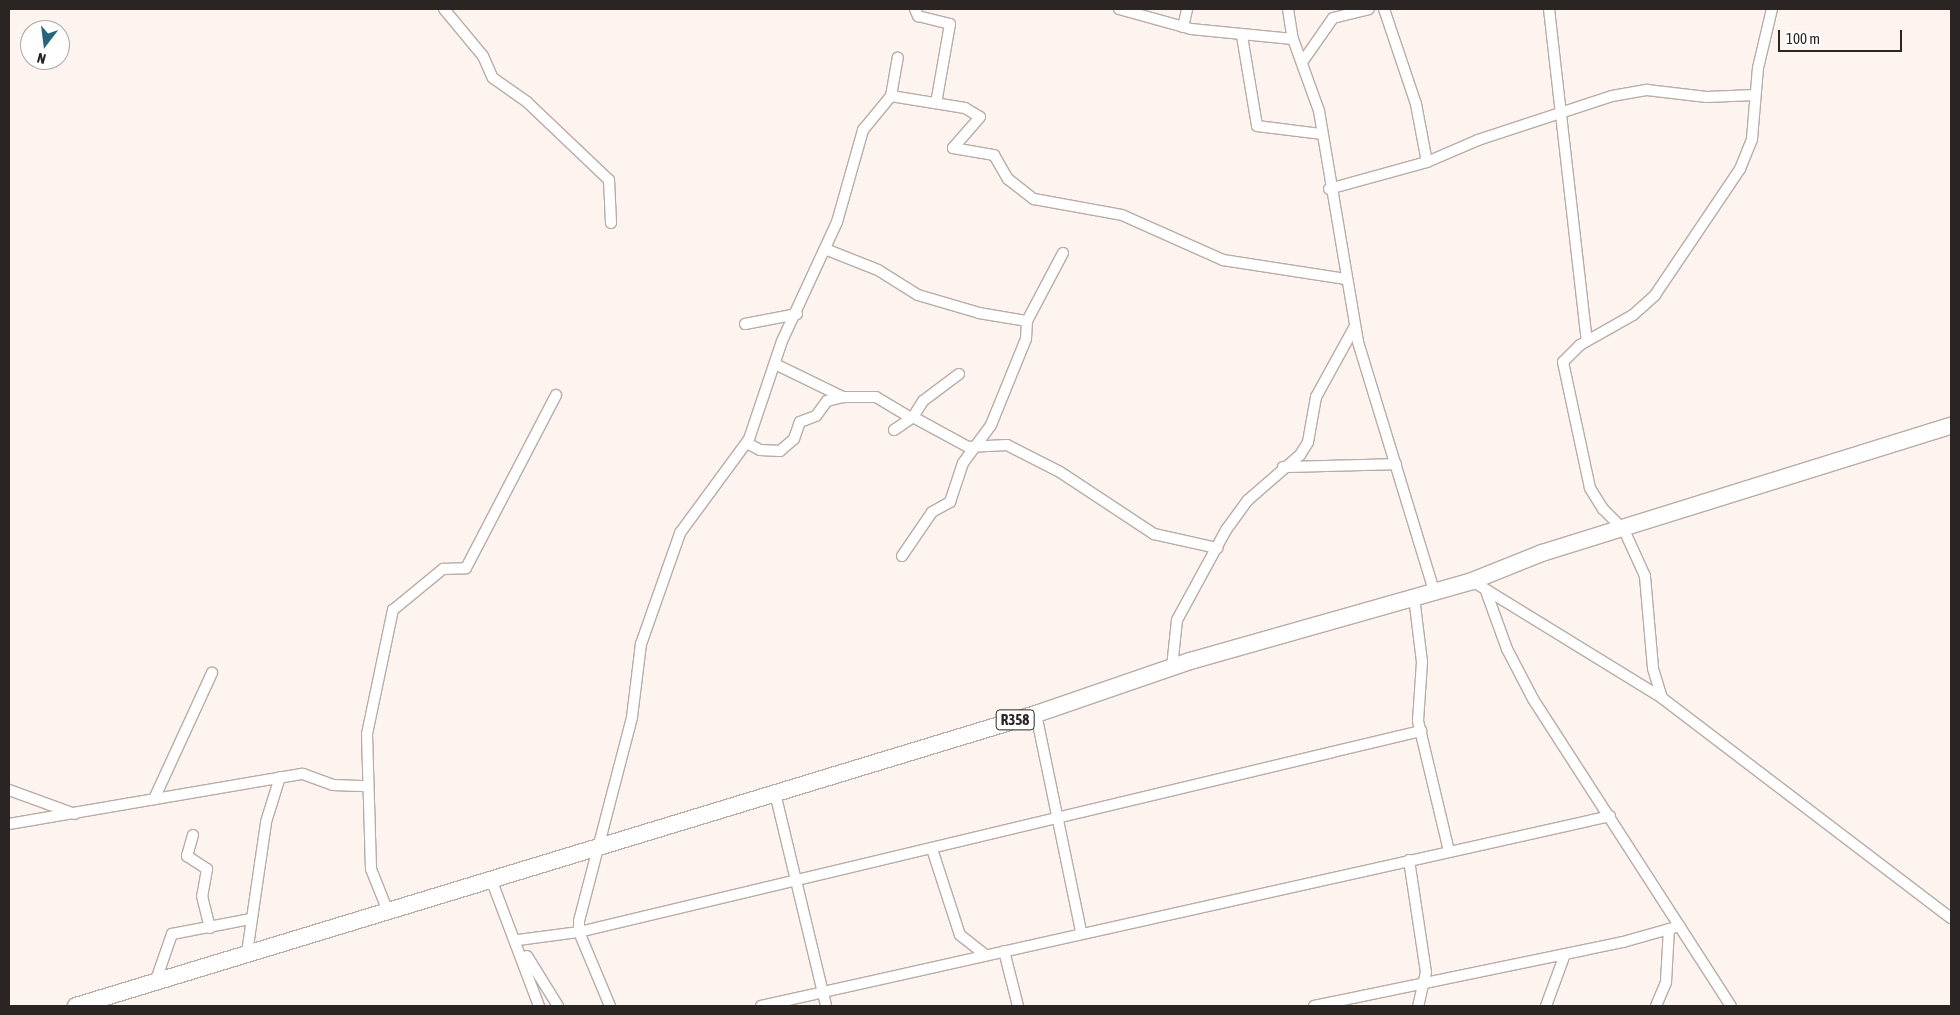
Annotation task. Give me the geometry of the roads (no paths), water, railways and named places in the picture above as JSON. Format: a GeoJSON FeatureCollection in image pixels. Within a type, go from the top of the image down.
{"type":"FeatureCollection","features":[{"type":"Feature","properties":{"kind":"main road","name":"R358"},"geometry":{"type":"LineString","coordinates":[[76,1006],[387,909],[1036,714],[1172,667],[1414,596],[1472,581],[1542,553],[1624,530],[1951,426]]}},
{"type":"Feature","properties":{"kind":"street"},"geometry":{"type":"LineString","coordinates":[[444,9],[483,56],[493,78],[527,102],[609,180],[611,223]]}},
{"type":"Feature","properties":{"kind":"street"},"geometry":{"type":"LineString","coordinates":[[915,9],[918,16],[950,24],[936,104]]}},
{"type":"Feature","properties":{"kind":"street"},"geometry":{"type":"LineString","coordinates":[[1119,9],[1183,28],[1242,36],[1259,34],[1293,39]]}},
{"type":"Feature","properties":{"kind":"street"},"geometry":{"type":"LineString","coordinates":[[1183,28],[1187,9]]}},
{"type":"Feature","properties":{"kind":"street"},"geometry":{"type":"LineString","coordinates":[[1288,9],[1293,39],[1316,99],[1329,189],[1354,328],[1434,591]]}},
{"type":"Feature","properties":{"kind":"street"},"geometry":{"type":"LineString","coordinates":[[1302,61],[1333,18],[1370,9]]}},
{"type":"Feature","properties":{"kind":"street"},"geometry":{"type":"LineString","coordinates":[[1384,9],[1416,104],[1427,162]]}},
{"type":"Feature","properties":{"kind":"street"},"geometry":{"type":"LineString","coordinates":[[1549,9],[1558,115],[1587,340]]}},
{"type":"Feature","properties":{"kind":"street"},"geometry":{"type":"LineString","coordinates":[[1662,698],[1653,668],[1645,576],[1624,530],[1603,510],[1590,488],[1562,368],[1572,351],[1587,340],[1633,315],[1673,272],[1746,159],[1754,126],[1755,94],[1772,9]]}},
{"type":"Feature","properties":{"kind":"street"},"geometry":{"type":"LineString","coordinates":[[1242,36],[1257,126],[1320,134]]}},
{"type":"Feature","properties":{"kind":"street"},"geometry":{"type":"LineString","coordinates":[[610,1006],[579,932],[598,846],[632,717],[641,644],[673,550],[686,524],[747,443],[775,364],[842,209],[862,133],[891,96],[898,58]]}},
{"type":"Feature","properties":{"kind":"street"},"geometry":{"type":"LineString","coordinates":[[1329,189],[1427,162],[1478,140],[1612,96],[1647,90],[1707,97],[1755,94]]}},
{"type":"Feature","properties":{"kind":"street"},"geometry":{"type":"LineString","coordinates":[[891,96],[967,109],[980,117],[953,148],[994,155],[1023,194],[1122,215],[1223,260],[1346,279]]}},
{"type":"Feature","properties":{"kind":"street"},"geometry":{"type":"LineString","coordinates":[[825,249],[878,270],[918,295],[979,313],[1027,321]]}},
{"type":"Feature","properties":{"kind":"street"},"geometry":{"type":"LineString","coordinates":[[902,556],[932,512],[950,502],[963,463],[976,449],[992,425],[1026,339],[1027,321],[1063,254]]}},
{"type":"Feature","properties":{"kind":"street"},"geometry":{"type":"LineString","coordinates":[[745,324],[797,314]]}},
{"type":"Feature","properties":{"kind":"street"},"geometry":{"type":"LineString","coordinates":[[1172,667],[1177,620],[1217,548],[1248,500],[1308,442],[1316,396],[1354,328]]}},
{"type":"Feature","properties":{"kind":"street"},"geometry":{"type":"LineString","coordinates":[[775,364],[843,398]]}},
{"type":"Feature","properties":{"kind":"street"},"geometry":{"type":"LineString","coordinates":[[894,430],[911,417],[923,401],[959,374]]}},
{"type":"Feature","properties":{"kind":"street"},"geometry":{"type":"LineString","coordinates":[[387,909],[371,869],[367,786],[368,725],[393,610],[443,569],[466,568],[556,395]]}},
{"type":"Feature","properties":{"kind":"street"},"geometry":{"type":"LineString","coordinates":[[747,443],[760,450],[780,451],[794,439],[800,422],[816,416],[827,401],[843,398],[876,397],[911,417],[976,449],[1007,445],[1060,472],[1154,534],[1217,548]]}},
{"type":"Feature","properties":{"kind":"street"},"geometry":{"type":"LineString","coordinates":[[1282,468],[1396,464]]}},
{"type":"Feature","properties":{"kind":"street"},"geometry":{"type":"LineString","coordinates":[[1472,581],[1662,698],[1951,918]]}},
{"type":"Feature","properties":{"kind":"street"},"geometry":{"type":"LineString","coordinates":[[1486,591],[1507,649],[1533,699],[1731,1006]]}},
{"type":"Feature","properties":{"kind":"street"},"geometry":{"type":"LineString","coordinates":[[1414,596],[1422,662],[1416,709],[1449,851]]}},
{"type":"Feature","properties":{"kind":"street"},"geometry":{"type":"LineString","coordinates":[[154,799],[212,674]]}},
{"type":"Feature","properties":{"kind":"street"},"geometry":{"type":"LineString","coordinates":[[1036,714],[1081,932]]}},
{"type":"Feature","properties":{"kind":"street"},"geometry":{"type":"LineString","coordinates":[[518,940],[579,932],[797,878],[932,849],[1421,732]]}},
{"type":"Feature","properties":{"kind":"street"},"geometry":{"type":"LineString","coordinates":[[9,824],[306,774],[333,785],[367,786]]}},
{"type":"Feature","properties":{"kind":"street"},"geometry":{"type":"LineString","coordinates":[[247,953],[250,919],[266,822],[280,777]]}},
{"type":"Feature","properties":{"kind":"street"},"geometry":{"type":"LineString","coordinates":[[9,790],[75,814]]}},
{"type":"Feature","properties":{"kind":"street"},"geometry":{"type":"LineString","coordinates":[[774,793],[797,878],[820,992],[826,1006]]}},
{"type":"Feature","properties":{"kind":"street"},"geometry":{"type":"LineString","coordinates":[[761,1006],[1081,932],[1210,908],[1408,860],[1610,816]]}},
{"type":"Feature","properties":{"kind":"street"},"geometry":{"type":"LineString","coordinates":[[193,834],[188,856],[191,862],[207,869],[202,896],[210,928]]}},
{"type":"Feature","properties":{"kind":"street"},"geometry":{"type":"LineString","coordinates":[[932,849],[960,935],[986,955]]}},
{"type":"Feature","properties":{"kind":"street"},"geometry":{"type":"LineString","coordinates":[[1408,860],[1426,981],[1418,1006]]}},
{"type":"Feature","properties":{"kind":"street"},"geometry":{"type":"LineString","coordinates":[[491,879],[518,940],[540,1006]]}},
{"type":"Feature","properties":{"kind":"street"},"geometry":{"type":"LineString","coordinates":[[156,980],[172,934],[250,919]]}},
{"type":"Feature","properties":{"kind":"street"},"geometry":{"type":"LineString","coordinates":[[1314,1006],[1426,981],[1565,954],[1680,926]]}},
{"type":"Feature","properties":{"kind":"street"},"geometry":{"type":"LineString","coordinates":[[1656,1006],[1666,982],[1669,929]]}},
{"type":"Feature","properties":{"kind":"street"},"geometry":{"type":"LineString","coordinates":[[518,940],[558,1006]]}},
{"type":"Feature","properties":{"kind":"street"},"geometry":{"type":"LineString","coordinates":[[1004,951],[1018,1006]]}},
{"type":"Feature","properties":{"kind":"street"},"geometry":{"type":"LineString","coordinates":[[1546,1006],[1565,954]]}}]}
